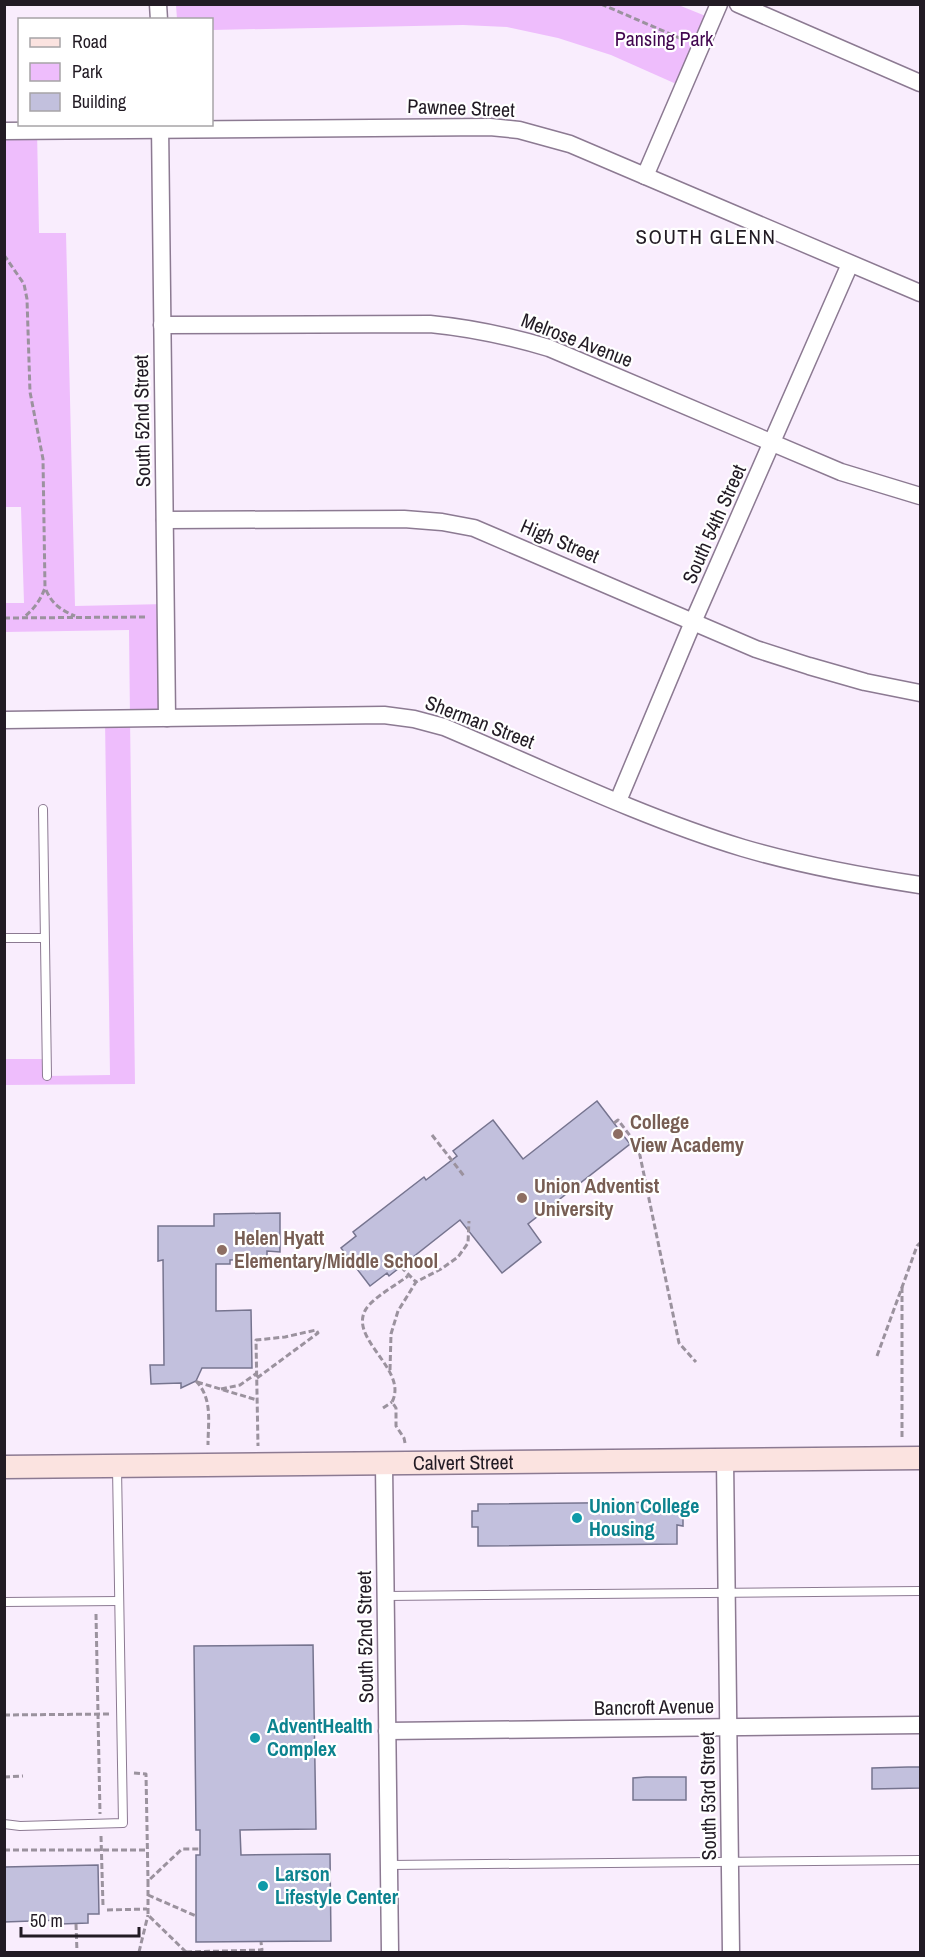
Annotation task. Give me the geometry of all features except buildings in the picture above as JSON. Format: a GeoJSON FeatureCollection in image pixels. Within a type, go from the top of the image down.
{"type":"FeatureCollection","features":[{"type":"Feature","properties":{"kind":"street"},"geometry":{"type":"LineString","coordinates":[[645,176],[719,4]]}},
{"type":"Feature","properties":{"kind":"street"},"geometry":{"type":"LineString","coordinates":[[738,4],[921,83]]}},
{"type":"Feature","properties":{"kind":"street","name":"Pawnee Street"},"geometry":{"type":"LineString","coordinates":[[4,130],[160,127],[490,127],[547,136],[921,293]]}},
{"type":"Feature","properties":{"kind":"street","name":"South 52nd Street"},"geometry":{"type":"LineString","coordinates":[[160,127],[168,718]]}},
{"type":"Feature","properties":{"kind":"street","name":"South 54th Street"},"geometry":{"type":"LineString","coordinates":[[618,801],[693,622],[850,264]]}},
{"type":"Feature","properties":{"kind":"street","name":"Melrose Avenue"},"geometry":{"type":"LineString","coordinates":[[162,325],[430,324],[507,335],[549,348],[840,471],[921,496]]}},
{"type":"Feature","properties":{"kind":"street","name":"High Street"},"geometry":{"type":"LineString","coordinates":[[165,520],[404,519],[442,522],[474,528],[756,649],[865,682],[921,693]]}},
{"type":"Feature","properties":{"kind":"street","name":"Sherman Street"},"geometry":{"type":"LineString","coordinates":[[4,720],[384,715],[414,719],[444,727],[685,829],[742,848],[810,866],[921,885]]}},
{"type":"Feature","properties":{"kind":"street","name":"Calvert Street"},"geometry":{"type":"LineString","coordinates":[[4,1467],[921,1458]]}},
{"type":"Feature","properties":{"kind":"street","name":"South 53rd Street"},"geometry":{"type":"LineString","coordinates":[[725,1459],[731,1953]]}},
{"type":"Feature","properties":{"kind":"street","name":"South 52nd Street"},"geometry":{"type":"LineString","coordinates":[[384,1465],[390,1953]]}},
{"type":"Feature","properties":{"kind":"street","name":"Bancroft Avenue"},"geometry":{"type":"LineString","coordinates":[[387,1731],[921,1725]]}},
{"type":"Feature","properties":{"kind":"lane"},"geometry":{"type":"LineString","coordinates":[[43,809],[47,1076]]}},
{"type":"Feature","properties":{"kind":"lane"},"geometry":{"type":"LineString","coordinates":[[4,938],[44,938]]}},
{"type":"Feature","properties":{"kind":"lane"},"geometry":{"type":"LineString","coordinates":[[4,1824],[20,1826],[123,1824],[117,1467]]}},
{"type":"Feature","properties":{"kind":"lane"},"geometry":{"type":"LineString","coordinates":[[386,1596],[921,1591]]}},
{"type":"Feature","properties":{"kind":"lane"},"geometry":{"type":"LineString","coordinates":[[4,1602],[119,1601]]}},
{"type":"Feature","properties":{"kind":"lane"},"geometry":{"type":"LineString","coordinates":[[389,1865],[921,1860]]}},
{"type":"Feature","properties":{"kind":"path"},"geometry":{"type":"LineString","coordinates":[[601,4],[684,40]]}},
{"type":"Feature","properties":{"kind":"path"},"geometry":{"type":"LineString","coordinates":[[4,255],[24,284],[27,299],[30,392],[43,459],[45,588],[50,600],[60,610],[77,617]]}},
{"type":"Feature","properties":{"kind":"path"},"geometry":{"type":"LineString","coordinates":[[23,618],[33,611],[45,588]]}},
{"type":"Feature","properties":{"kind":"path"},"geometry":{"type":"LineString","coordinates":[[4,618],[147,616]]}},
{"type":"Feature","properties":{"kind":"path"},"geometry":{"type":"LineString","coordinates":[[614,1123],[618,1120],[638,1146],[679,1343],[696,1362]]}},
{"type":"Feature","properties":{"kind":"path"},"geometry":{"type":"LineString","coordinates":[[432,1135],[464,1176]]}},
{"type":"Feature","properties":{"kind":"path"},"geometry":{"type":"LineString","coordinates":[[390,1372],[391,1334],[398,1311],[416,1282],[458,1257],[468,1243],[469,1221]]}},
{"type":"Feature","properties":{"kind":"path"},"geometry":{"type":"LineString","coordinates":[[877,1356],[917,1246],[921,1242]]}},
{"type":"Feature","properties":{"kind":"path"},"geometry":{"type":"LineString","coordinates":[[401,1267],[416,1282]]}},
{"type":"Feature","properties":{"kind":"path"},"geometry":{"type":"LineString","coordinates":[[384,1408],[392,1402],[397,1387],[390,1372],[366,1336],[363,1325],[364,1316],[369,1305],[408,1275]]}},
{"type":"Feature","properties":{"kind":"path"},"geometry":{"type":"LineString","coordinates":[[902,1287],[902,1438]]}},
{"type":"Feature","properties":{"kind":"path"},"geometry":{"type":"LineString","coordinates":[[220,1389],[240,1385],[257,1376],[318,1333],[316,1330],[285,1337],[256,1340],[257,1376],[258,1466]]}},
{"type":"Feature","properties":{"kind":"path"},"geometry":{"type":"LineString","coordinates":[[208,1445],[208,1399],[204,1390],[196,1382],[257,1401]]}},
{"type":"Feature","properties":{"kind":"path"},"geometry":{"type":"LineString","coordinates":[[392,1402],[396,1408],[396,1426],[405,1443]]}},
{"type":"Feature","properties":{"kind":"path"},"geometry":{"type":"LineString","coordinates":[[96,1601],[103,1906]]}},
{"type":"Feature","properties":{"kind":"path"},"geometry":{"type":"LineString","coordinates":[[4,1715],[122,1714]]}},
{"type":"Feature","properties":{"kind":"path"},"geometry":{"type":"LineString","coordinates":[[122,1773],[146,1774],[148,1895],[147,1915],[139,1953]]}},
{"type":"Feature","properties":{"kind":"path"},"geometry":{"type":"LineString","coordinates":[[4,1777],[23,1776]]}},
{"type":"Feature","properties":{"kind":"path"},"geometry":{"type":"LineString","coordinates":[[147,1881],[182,1849],[200,1849]]}},
{"type":"Feature","properties":{"kind":"path"},"geometry":{"type":"LineString","coordinates":[[4,1850],[147,1850]]}},
{"type":"Feature","properties":{"kind":"path"},"geometry":{"type":"LineString","coordinates":[[148,1895],[196,1916]]}},
{"type":"Feature","properties":{"kind":"path"},"geometry":{"type":"LineString","coordinates":[[107,1910],[147,1909]]}},
{"type":"Feature","properties":{"kind":"path"},"geometry":{"type":"LineString","coordinates":[[147,1915],[185,1952],[262,1950],[261,1942]]}},
{"type":"Feature","properties":{"kind":"path"},"geometry":{"type":"LineString","coordinates":[[76,1924],[77,1953]]}},
{"type":"Feature","properties":{"kind":"green space","name":"Pansing Park"},"geometry":{"type":"Polygon","coordinates":[[[676,4],[713,19],[683,87],[611,55],[558,38],[507,27],[463,25],[213,30],[213,18],[177,18],[176,5],[676,4]]]}},
{"type":"Feature","properties":{"kind":"green space"},"geometry":{"type":"Polygon","coordinates":[[[37,130],[39,233],[66,233],[75,606],[166,604],[167,718],[130,719],[135,1084],[5,1085],[4,1059],[46,1059],[47,1076],[110,1075],[105,719],[130,718],[129,630],[5,632],[5,603],[24,603],[21,507],[4,507],[5,131],[37,130]]]}},
{"type":"Feature","properties":{"kind":"place","name":"College View Academy"},"geometry":{"type":"Point","coordinates":[618,1134]}},
{"type":"Feature","properties":{"kind":"place","name":"Union Adventist University"},"geometry":{"type":"Point","coordinates":[522,1198]}},
{"type":"Feature","properties":{"kind":"place","name":"Helen Hyatt Elementary/Middle School"},"geometry":{"type":"Point","coordinates":[222,1250]}},
{"type":"Feature","properties":{"kind":"place","name":"Union College Housing"},"geometry":{"type":"Point","coordinates":[577,1518]}},
{"type":"Feature","properties":{"kind":"place","name":"AdventHealth Complex"},"geometry":{"type":"Point","coordinates":[255,1738]}},
{"type":"Feature","properties":{"kind":"place","name":"Larson Lifestyle Center"},"geometry":{"type":"Point","coordinates":[263,1886]}},
{"type":"Feature","properties":{"kind":"district","name":"SOUTH GLENN"},"geometry":{"type":"Point","coordinates":[706,237]}}]}
